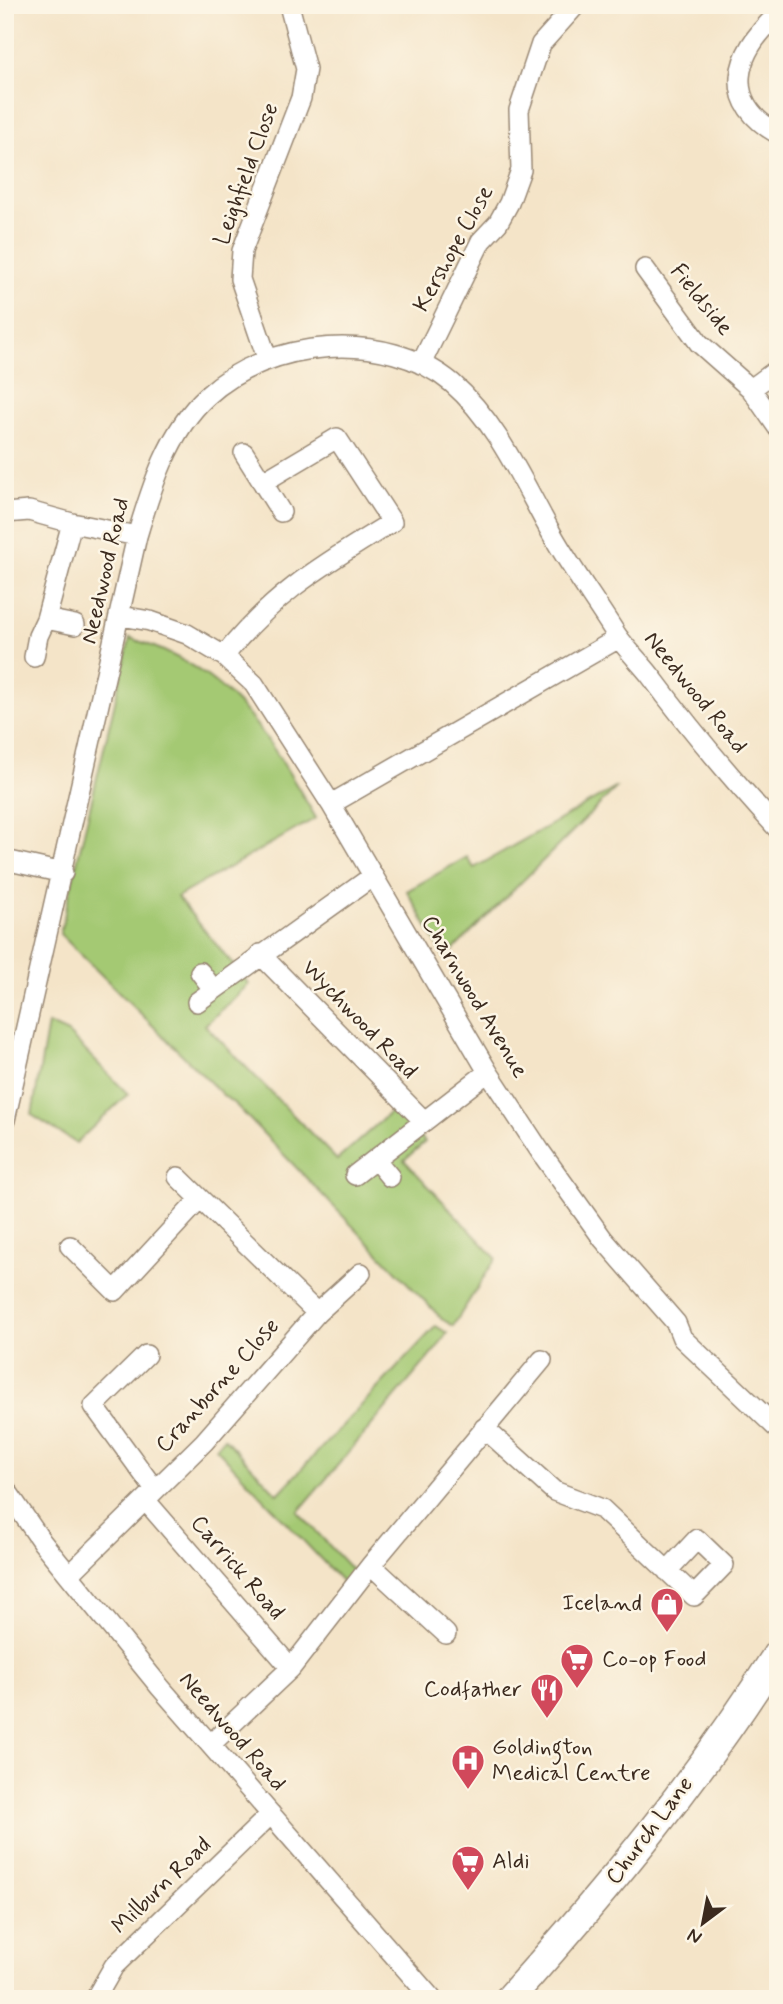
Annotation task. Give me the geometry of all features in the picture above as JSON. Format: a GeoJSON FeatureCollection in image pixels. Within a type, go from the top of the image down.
{"type":"FeatureCollection","features":[{"type":"Feature","properties":{"kind":"street","name":"Leighfield Close"},"geometry":{"type":"LineString","coordinates":[[267,358],[240,279],[242,251],[301,98],[306,69],[289,5]]}},
{"type":"Feature","properties":{"kind":"street","name":"Kershope Close"},"geometry":{"type":"LineString","coordinates":[[421,364],[481,241],[498,223],[509,203],[521,170],[519,110],[541,44],[576,5]]}},
{"type":"Feature","properties":{"kind":"street"},"geometry":{"type":"LineString","coordinates":[[778,14],[746,51],[739,73],[741,95],[750,112],[778,134]]}},
{"type":"Feature","properties":{"kind":"street","name":"Fieldside"},"geometry":{"type":"LineString","coordinates":[[645,269],[699,343],[751,389],[778,428]]}},
{"type":"Feature","properties":{"kind":"street","name":"Needwood Road"},"geometry":{"type":"LineString","coordinates":[[5,1120],[63,873],[137,536],[166,458],[188,419],[207,395],[267,358],[303,349],[341,346],[379,351],[421,364],[450,382],[471,402],[492,431],[549,529],[619,638],[681,719],[778,829]]}},
{"type":"Feature","properties":{"kind":"street"},"geometry":{"type":"LineString","coordinates":[[751,389],[778,369]]}},
{"type":"Feature","properties":{"kind":"street"},"geometry":{"type":"LineString","coordinates":[[223,656],[250,624],[294,584],[392,523],[337,438],[263,482]]}},
{"type":"Feature","properties":{"kind":"street"},"geometry":{"type":"LineString","coordinates":[[244,453],[281,512]]}},
{"type":"Feature","properties":{"kind":"street"},"geometry":{"type":"LineString","coordinates":[[5,513],[29,511],[137,536]]}},
{"type":"Feature","properties":{"kind":"street"},"geometry":{"type":"LineString","coordinates":[[34,657],[72,523]]}},
{"type":"Feature","properties":{"kind":"street","name":"Charnwood Avenue"},"geometry":{"type":"LineString","coordinates":[[121,616],[150,621],[187,634],[223,656],[254,684],[331,804],[488,1072],[603,1239],[676,1323],[682,1338],[778,1429]]}},
{"type":"Feature","properties":{"kind":"street"},"geometry":{"type":"LineString","coordinates":[[46,619],[75,625]]}},
{"type":"Feature","properties":{"kind":"street"},"geometry":{"type":"LineString","coordinates":[[331,804],[619,638]]}},
{"type":"Feature","properties":{"kind":"street"},"geometry":{"type":"LineString","coordinates":[[5,860],[63,873]]}},
{"type":"Feature","properties":{"kind":"street","name":"Wychwood Road"},"geometry":{"type":"LineString","coordinates":[[197,1002],[260,954],[373,876]]}},
{"type":"Feature","properties":{"kind":"street","name":"Wychwood Road"},"geometry":{"type":"LineString","coordinates":[[260,954],[423,1120]]}},
{"type":"Feature","properties":{"kind":"street"},"geometry":{"type":"LineString","coordinates":[[200,972],[213,989]]}},
{"type":"Feature","properties":{"kind":"street"},"geometry":{"type":"LineString","coordinates":[[355,1175],[488,1072]]}},
{"type":"Feature","properties":{"kind":"street"},"geometry":{"type":"LineString","coordinates":[[376,1160],[390,1177]]}},
{"type":"Feature","properties":{"kind":"street"},"geometry":{"type":"LineString","coordinates":[[178,1177],[317,1313]]}},
{"type":"Feature","properties":{"kind":"street"},"geometry":{"type":"LineString","coordinates":[[71,1246],[116,1291],[200,1199]]}},
{"type":"Feature","properties":{"kind":"street","name":"Cranborne Close"},"geometry":{"type":"LineString","coordinates":[[69,1575],[204,1442],[317,1313],[361,1273]]}},
{"type":"Feature","properties":{"kind":"street","name":"Cranborne Close"},"geometry":{"type":"LineString","coordinates":[[146,1355],[94,1406],[150,1496]]}},
{"type":"Feature","properties":{"kind":"street"},"geometry":{"type":"LineString","coordinates":[[211,1744],[291,1668],[371,1565],[542,1360]]}},
{"type":"Feature","properties":{"kind":"street"},"geometry":{"type":"LineString","coordinates":[[484,1428],[554,1491],[602,1509],[667,1571]]}},
{"type":"Feature","properties":{"kind":"street","name":"Needwood Road"},"geometry":{"type":"LineString","coordinates":[[5,1488],[12,1516],[69,1575],[432,1999]]}},
{"type":"Feature","properties":{"kind":"street","name":"Carrick Road"},"geometry":{"type":"LineString","coordinates":[[150,1496],[291,1668]]}},
{"type":"Feature","properties":{"kind":"street"},"geometry":{"type":"LineString","coordinates":[[371,1565],[446,1634]]}},
{"type":"Feature","properties":{"kind":"street","name":"Church Lane"},"geometry":{"type":"LineString","coordinates":[[509,1999],[626,1866],[727,1731],[778,1653]]}},
{"type":"Feature","properties":{"kind":"street","name":"Milburn Road"},"geometry":{"type":"LineString","coordinates":[[95,1999],[114,1966],[271,1814]]}},
{"type":"Feature","properties":{"kind":"green space"},"geometry":{"type":"Polygon","coordinates":[[[130,638],[195,668],[220,686],[242,707],[279,757],[316,818],[177,897],[249,984],[205,1025],[337,1160],[394,1109],[425,1142],[404,1160],[496,1258],[453,1326],[442,1319],[236,1105],[60,934],[130,638]]]}},
{"type":"Feature","properties":{"kind":"green space"},"geometry":{"type":"Polygon","coordinates":[[[617,787],[445,958],[407,891],[467,857],[474,868],[617,787]]]}},
{"type":"Feature","properties":{"kind":"green space"},"geometry":{"type":"Polygon","coordinates":[[[48,1024],[68,1033],[128,1094],[76,1143],[32,1115],[48,1024]]]}},
{"type":"Feature","properties":{"kind":"green space"},"geometry":{"type":"Polygon","coordinates":[[[436,1326],[447,1333],[437,1348],[298,1512],[357,1575],[347,1587],[216,1448],[224,1438],[278,1494],[436,1326]]]}},
{"type":"Feature","properties":{"kind":"place","name":"Iceland"},"geometry":{"type":"Point","coordinates":[667,1634]}},
{"type":"Feature","properties":{"kind":"place","name":"Co-op Food"},"geometry":{"type":"Point","coordinates":[577,1690]}},
{"type":"Feature","properties":{"kind":"place","name":"Codfather"},"geometry":{"type":"Point","coordinates":[547,1720]}},
{"type":"Feature","properties":{"kind":"place","name":"Goldington Medical Centre"},"geometry":{"type":"Point","coordinates":[468,1791]}},
{"type":"Feature","properties":{"kind":"place","name":"Aldi"},"geometry":{"type":"Point","coordinates":[468,1892]}}]}
